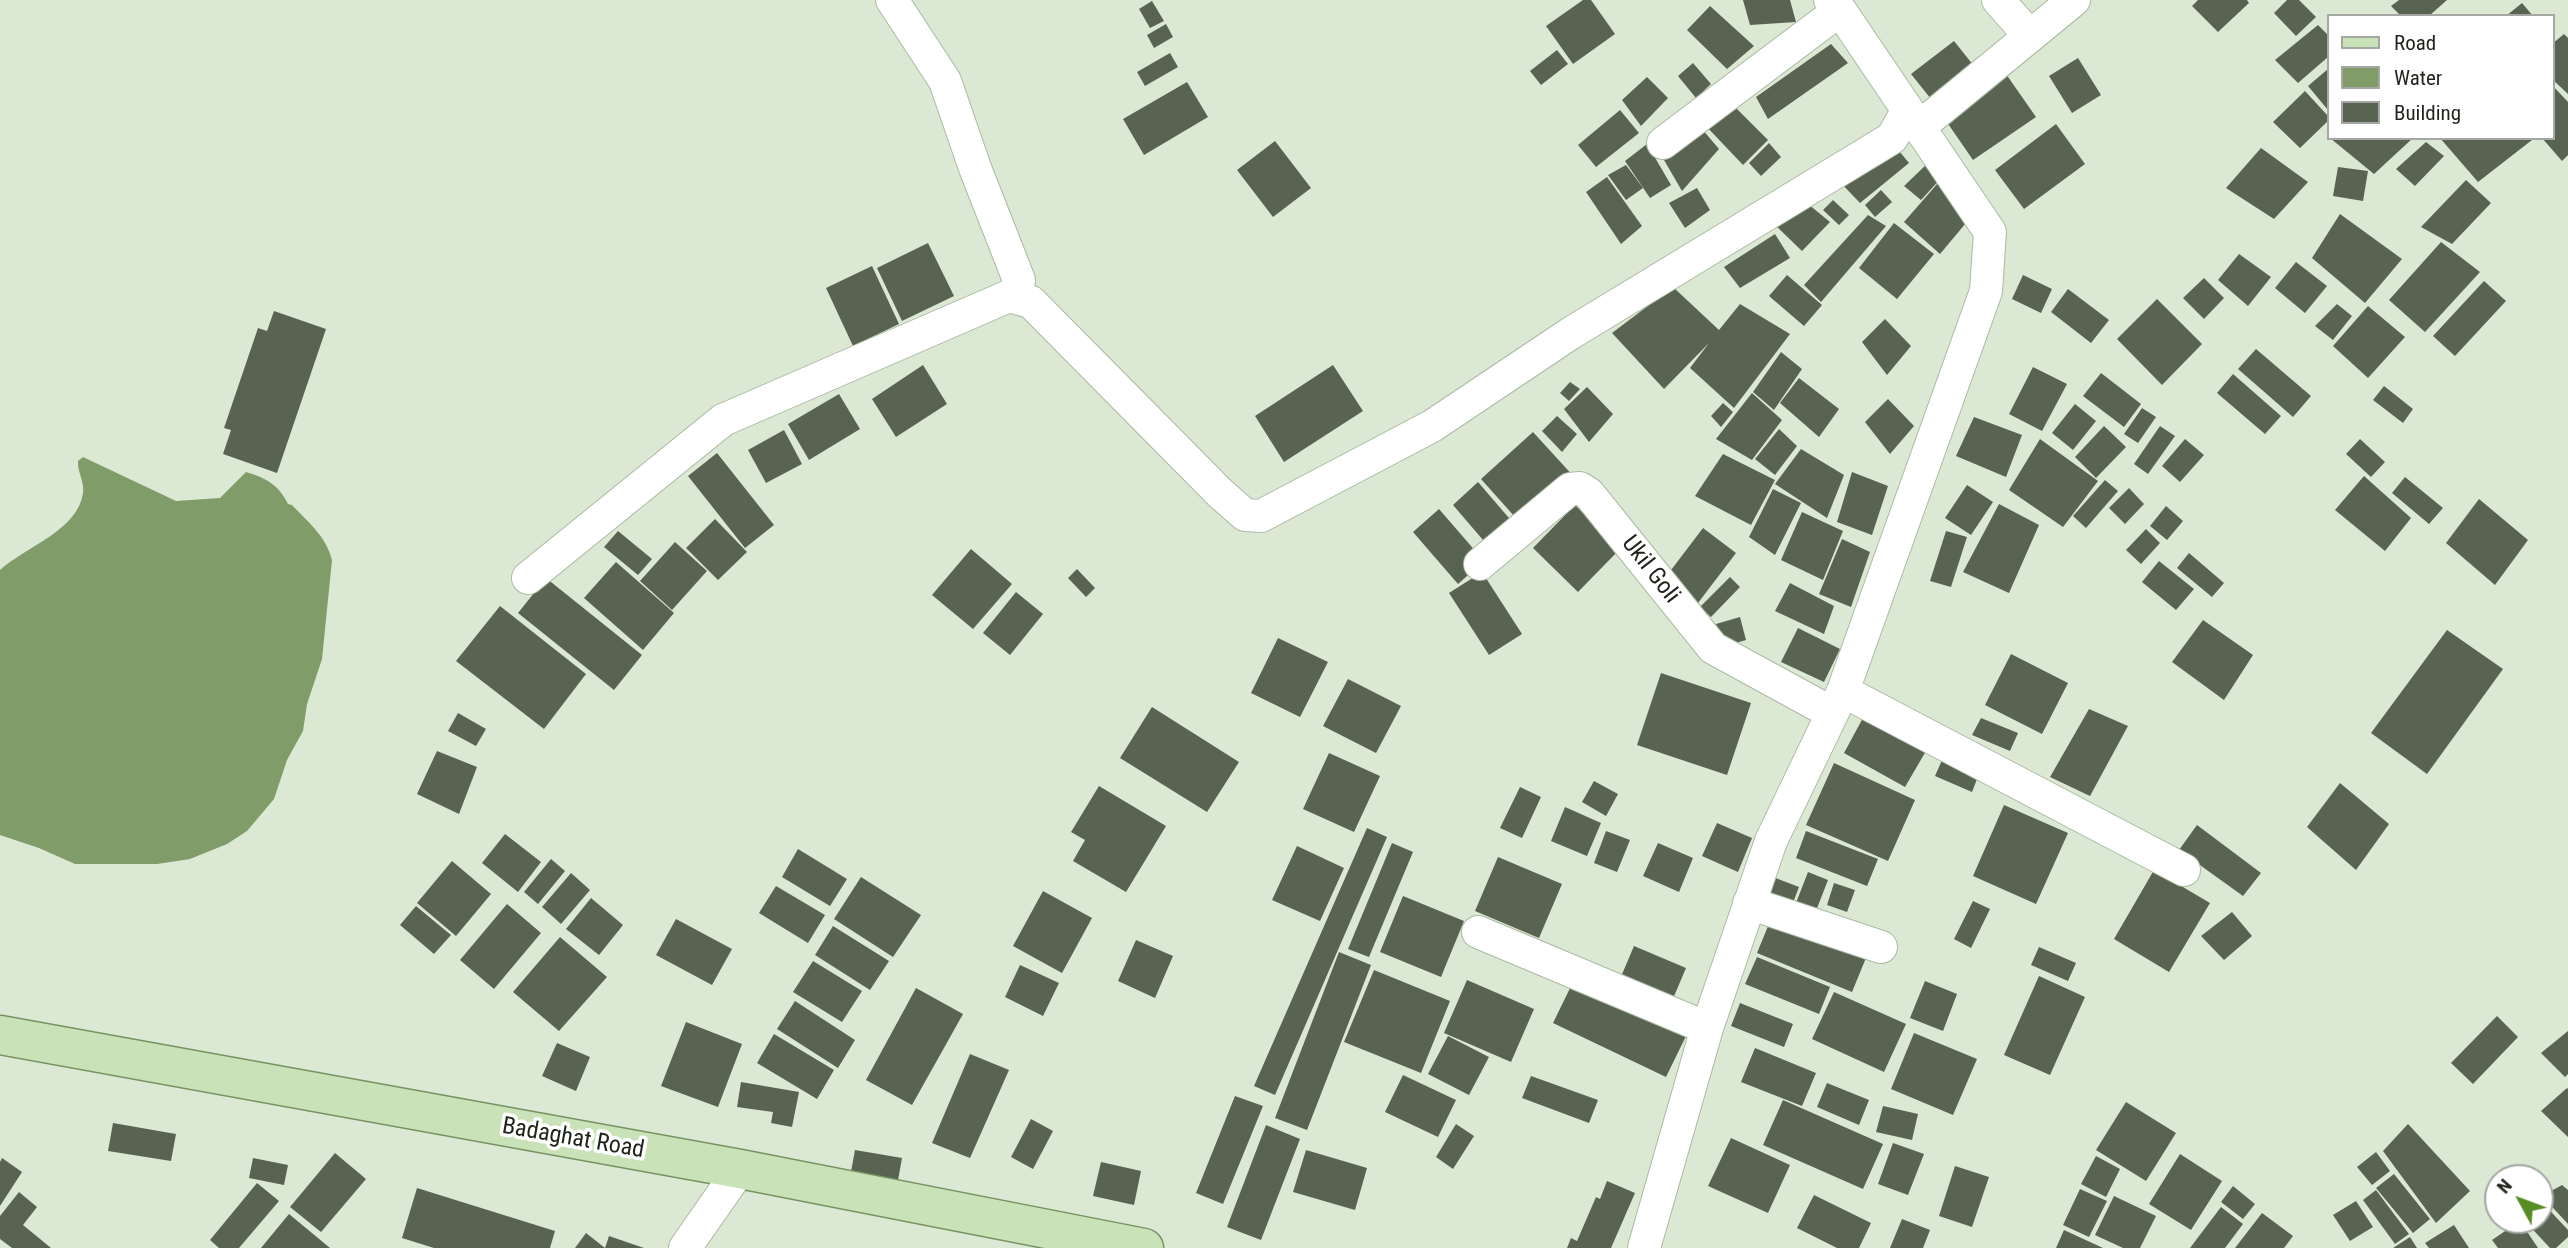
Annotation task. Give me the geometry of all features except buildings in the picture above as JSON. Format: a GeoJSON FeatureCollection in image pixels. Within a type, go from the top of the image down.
{"type":"FeatureCollection","features":[{"type":"Feature","properties":{"kind":"main road","name":"Badaghat Road"},"geometry":{"type":"LineString","coordinates":[[0,1035],[740,1169],[1144,1248]]}},
{"type":"Feature","properties":{"kind":"street"},"geometry":{"type":"LineString","coordinates":[[892,0],[945,81],[975,168],[1019,280],[1016,298]]}},
{"type":"Feature","properties":{"kind":"street"},"geometry":{"type":"LineString","coordinates":[[1998,0],[2030,36]]}},
{"type":"Feature","properties":{"kind":"street"},"geometry":{"type":"LineString","coordinates":[[528,578],[723,420],[1009,296],[1031,302],[1220,493],[1245,515],[1261,516],[1432,426],[1571,333],[1892,138],[1912,120],[2030,36],[2074,0]]}},
{"type":"Feature","properties":{"kind":"street"},"geometry":{"type":"LineString","coordinates":[[1644,1248],[1707,1028],[1770,841],[1838,702],[1986,291],[1990,232],[1835,5],[1663,143]]}},
{"type":"Feature","properties":{"kind":"street","name":"Ukil Goli"},"geometry":{"type":"LineString","coordinates":[[1480,564],[1570,489],[1580,488],[1589,494],[1713,648],[1838,702]]}},
{"type":"Feature","properties":{"kind":"street"},"geometry":{"type":"LineString","coordinates":[[1838,702],[2184,870]]}},
{"type":"Feature","properties":{"kind":"street"},"geometry":{"type":"LineString","coordinates":[[1749,903],[1881,947]]}},
{"type":"Feature","properties":{"kind":"street"},"geometry":{"type":"LineString","coordinates":[[1478,932],[1707,1028]]}},
{"type":"Feature","properties":{"kind":"street"},"geometry":{"type":"LineString","coordinates":[[685,1248],[740,1169]]}},
{"type":"Feature","properties":{"kind":"water"},"geometry":{"type":"Polygon","coordinates":[[[83,457],[176,501],[220,498],[246,472],[260,477],[276,487],[288,504],[316,530],[332,560],[322,659],[307,704],[303,731],[287,760],[274,799],[247,831],[227,844],[190,859],[157,864],[75,864],[0,835],[0,570],[50,536],[72,517],[83,493],[78,461],[83,457]]]}}]}
